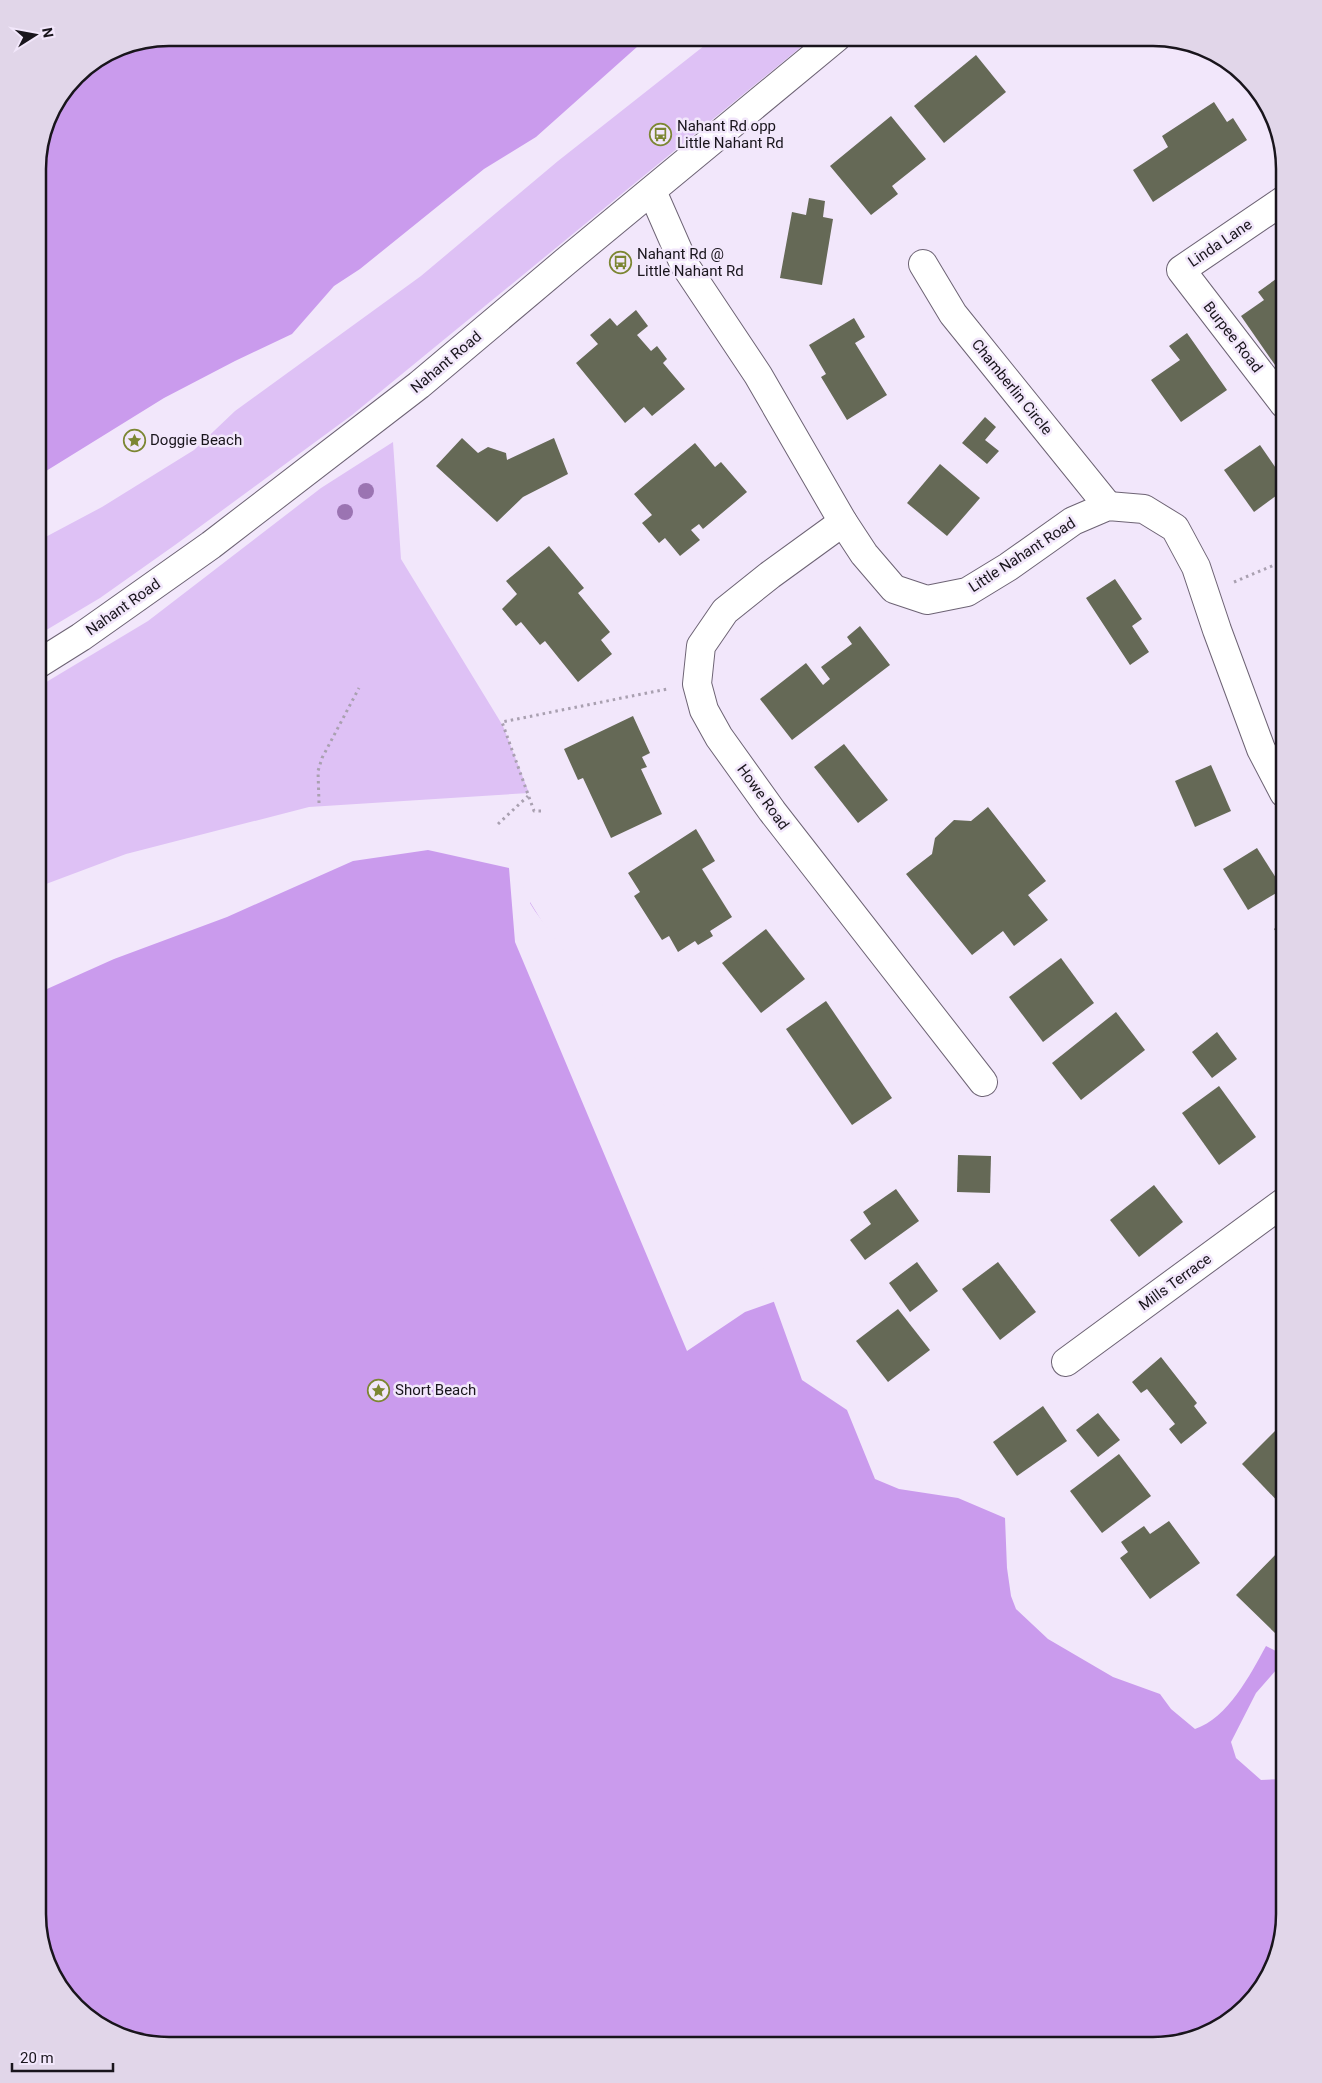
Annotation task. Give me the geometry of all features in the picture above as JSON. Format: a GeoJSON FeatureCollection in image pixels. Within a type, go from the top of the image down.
{"type":"FeatureCollection","features":[{"type":"Feature","properties":{"kind":"street","name":"Nahant Road"},"geometry":{"type":"LineString","coordinates":[[47,659],[81,637],[211,545],[420,386],[825,47]]}},
{"type":"Feature","properties":{"kind":"street","name":"Little Nahant Road"},"geometry":{"type":"LineString","coordinates":[[652,190],[684,264],[758,375],[842,522],[864,554],[894,589],[927,600],[967,592],[1008,567],[1073,521],[1108,506],[1144,509],[1175,528],[1196,568],[1261,749],[1276,778]]}},
{"type":"Feature","properties":{"kind":"street","name":"Linda Lane"},"geometry":{"type":"LineString","coordinates":[[1181,270],[1276,205]]}},
{"type":"Feature","properties":{"kind":"street","name":"Chamberlin Circle"},"geometry":{"type":"LineString","coordinates":[[923,264],[953,314],[1108,506]]}},
{"type":"Feature","properties":{"kind":"street","name":"Burpee Road"},"geometry":{"type":"LineString","coordinates":[[1181,270],[1276,394]]}},
{"type":"Feature","properties":{"kind":"street","name":"Howe Road"},"geometry":{"type":"LineString","coordinates":[[842,522],[725,611],[701,646],[697,684],[704,710],[719,737],[772,811],[983,1082]]}},
{"type":"Feature","properties":{"kind":"street","name":"Mills Terrace"},"geometry":{"type":"LineString","coordinates":[[1066,1362],[1276,1208]]}},
{"type":"Feature","properties":{"kind":"path"},"geometry":{"type":"LineString","coordinates":[[1205,594],[1276,564]]}},
{"type":"Feature","properties":{"kind":"path"},"geometry":{"type":"LineString","coordinates":[[541,810],[534,811],[502,722],[697,684]]}},
{"type":"Feature","properties":{"kind":"path"},"geometry":{"type":"LineString","coordinates":[[319,803],[318,771],[322,758],[359,688]]}},
{"type":"Feature","properties":{"kind":"path"},"geometry":{"type":"LineString","coordinates":[[498,824],[528,796]]}},
{"type":"Feature","properties":{"kind":"shaded area"},"geometry":{"type":"Polygon","coordinates":[[[161,47],[637,47],[536,137],[484,169],[360,269],[334,286],[292,334],[164,398],[47,471],[47,161],[50,137],[59,115],[72,94],[88,77],[101,67],[130,53],[161,47]]]}},
{"type":"Feature","properties":{"kind":"shaded area"},"geometry":{"type":"Polygon","coordinates":[[[703,47],[801,47],[352,415],[100,598],[47,630],[47,536],[102,507],[194,450],[235,411],[421,276],[558,161],[703,47]]]}},
{"type":"Feature","properties":{"kind":"shaded area"},"geometry":{"type":"Polygon","coordinates":[[[393,442],[401,559],[503,726],[529,793],[309,807],[126,854],[47,884],[47,682],[148,621],[321,488],[393,442]]]}},
{"type":"Feature","properties":{"kind":"shaded area"},"geometry":{"type":"Polygon","coordinates":[[[428,850],[509,868],[770,1291],[802,1380],[847,1410],[875,1479],[899,1489],[958,1498],[1005,1518],[1007,1568],[1011,1596],[1016,1609],[1048,1639],[1113,1677],[1160,1694],[1171,1709],[1195,1729],[1207,1723],[1228,1706],[1245,1682],[1266,1646],[1276,1651],[1276,1670],[1256,1693],[1231,1742],[1236,1758],[1261,1780],[1276,1779],[1275,1930],[1272,1946],[1259,1975],[1240,2001],[1228,2011],[1207,2024],[1192,2030],[1153,2037],[161,2036],[130,2030],[101,2016],[77,1995],[67,1982],[50,1946],[46,1914],[47,989],[114,959],[227,917],[353,861],[428,850]]]}},
{"type":"Feature","properties":{"kind":"pier"},"geometry":{"type":"Polygon","coordinates":[[[510,866],[531,899],[530,903],[535,911],[599,999],[704,1171],[734,1214],[761,1261],[776,1301],[745,1312],[687,1351],[515,942],[510,866]]]}},
{"type":"Feature","properties":{"kind":"building"},"geometry":{"type":"Polygon","coordinates":[[[976,55],[1006,92],[944,143],[914,106],[976,55]]]}},
{"type":"Feature","properties":{"kind":"building"},"geometry":{"type":"Polygon","coordinates":[[[1214,102],[1227,122],[1233,118],[1247,140],[1153,202],[1133,170],[1168,147],[1162,136],[1214,102]]]}},
{"type":"Feature","properties":{"kind":"building"},"geometry":{"type":"Polygon","coordinates":[[[891,116],[926,159],[892,186],[898,194],[871,215],[830,166],[891,116]]]}},
{"type":"Feature","properties":{"kind":"building"},"geometry":{"type":"Polygon","coordinates":[[[809,198],[825,201],[823,217],[833,219],[822,285],[780,278],[792,212],[806,215],[809,198]]]}},
{"type":"Feature","properties":{"kind":"building"},"geometry":{"type":"Polygon","coordinates":[[[1276,279],[1276,366],[1241,316],[1264,300],[1258,292],[1276,279]]]}},
{"type":"Feature","properties":{"kind":"building"},"geometry":{"type":"Polygon","coordinates":[[[636,310],[648,326],[637,335],[651,351],[657,346],[667,359],[663,363],[685,389],[652,416],[644,407],[625,423],[576,363],[598,344],[590,335],[610,318],[617,326],[636,310]]]}},
{"type":"Feature","properties":{"kind":"building"},"geometry":{"type":"Polygon","coordinates":[[[854,318],[865,337],[855,343],[887,395],[847,420],[821,377],[826,374],[809,345],[854,318]]]}},
{"type":"Feature","properties":{"kind":"building"},"geometry":{"type":"Polygon","coordinates":[[[1187,333],[1227,390],[1181,422],[1151,380],[1180,360],[1169,346],[1187,333]]]}},
{"type":"Feature","properties":{"kind":"building"},"geometry":{"type":"Polygon","coordinates":[[[985,417],[996,427],[985,440],[999,451],[987,464],[962,443],[985,417]]]}},
{"type":"Feature","properties":{"kind":"building"},"geometry":{"type":"Polygon","coordinates":[[[462,438],[478,453],[488,447],[506,453],[507,460],[554,438],[568,474],[523,497],[497,522],[436,466],[462,438]]]}},
{"type":"Feature","properties":{"kind":"building"},"geometry":{"type":"Polygon","coordinates":[[[695,443],[715,467],[721,462],[747,492],[703,529],[699,524],[691,530],[700,540],[680,556],[665,538],[659,543],[642,523],[652,515],[634,494],[695,443]]]}},
{"type":"Feature","properties":{"kind":"building"},"geometry":{"type":"Polygon","coordinates":[[[1260,445],[1276,468],[1276,496],[1254,512],[1224,470],[1260,445]]]}},
{"type":"Feature","properties":{"kind":"building"},"geometry":{"type":"Polygon","coordinates":[[[940,464],[980,498],[947,536],[907,503],[940,464]]]}},
{"type":"Feature","properties":{"kind":"building"},"geometry":{"type":"Polygon","coordinates":[[[549,546],[584,588],[578,593],[610,632],[601,640],[612,654],[578,682],[545,641],[540,645],[521,622],[516,626],[502,609],[517,594],[506,581],[549,546]]]}},
{"type":"Feature","properties":{"kind":"building"},"geometry":{"type":"Polygon","coordinates":[[[1115,579],[1142,619],[1132,626],[1149,652],[1130,665],[1086,598],[1115,579]]]}},
{"type":"Feature","properties":{"kind":"building"},"geometry":{"type":"Polygon","coordinates":[[[860,626],[890,665],[792,740],[760,699],[806,663],[823,685],[830,679],[821,667],[852,644],[847,637],[860,626]]]}},
{"type":"Feature","properties":{"kind":"building"},"geometry":{"type":"Polygon","coordinates":[[[633,716],[650,753],[642,757],[647,767],[641,769],[662,814],[611,838],[583,778],[578,780],[564,749],[633,716]]]}},
{"type":"Feature","properties":{"kind":"building"},"geometry":{"type":"Polygon","coordinates":[[[844,744],[888,800],[858,823],[814,767],[844,744]]]}},
{"type":"Feature","properties":{"kind":"building"},"geometry":{"type":"Polygon","coordinates":[[[1211,765],[1231,811],[1195,827],[1175,781],[1211,765]]]}},
{"type":"Feature","properties":{"kind":"building"},"geometry":{"type":"Polygon","coordinates":[[[988,807],[1046,881],[1028,895],[1048,920],[1014,946],[1003,931],[972,955],[906,874],[932,854],[935,838],[954,820],[971,821],[988,807]]]}},
{"type":"Feature","properties":{"kind":"building"},"geometry":{"type":"Polygon","coordinates":[[[696,829],[715,861],[702,869],[732,917],[710,931],[713,936],[698,945],[695,941],[678,952],[669,936],[662,940],[634,896],[640,892],[628,873],[696,829]]]}},
{"type":"Feature","properties":{"kind":"building"},"geometry":{"type":"Polygon","coordinates":[[[1257,848],[1276,878],[1276,893],[1248,910],[1223,869],[1257,848]]]}},
{"type":"Feature","properties":{"kind":"building"},"geometry":{"type":"Polygon","coordinates":[[[766,929],[805,979],[761,1013],[722,963],[766,929]]]}},
{"type":"Feature","properties":{"kind":"building"},"geometry":{"type":"Polygon","coordinates":[[[1061,958],[1094,1003],[1043,1042],[1009,997],[1061,958]]]}},
{"type":"Feature","properties":{"kind":"building"},"geometry":{"type":"Polygon","coordinates":[[[826,1001],[892,1098],[852,1125],[786,1029],[826,1001]]]}},
{"type":"Feature","properties":{"kind":"building"},"geometry":{"type":"Polygon","coordinates":[[[1116,1012],[1145,1050],[1081,1100],[1052,1063],[1116,1012]]]}},
{"type":"Feature","properties":{"kind":"building"},"geometry":{"type":"Polygon","coordinates":[[[1217,1032],[1237,1059],[1212,1078],[1192,1052],[1217,1032]]]}},
{"type":"Feature","properties":{"kind":"building"},"geometry":{"type":"Polygon","coordinates":[[[1219,1086],[1256,1137],[1219,1165],[1182,1113],[1219,1086]]]}},
{"type":"Feature","properties":{"kind":"building"},"geometry":{"type":"Polygon","coordinates":[[[958,1155],[991,1156],[990,1193],[957,1192],[958,1155]]]}},
{"type":"Feature","properties":{"kind":"building"},"geometry":{"type":"Polygon","coordinates":[[[1154,1185],[1183,1222],[1139,1257],[1110,1220],[1154,1185]]]}},
{"type":"Feature","properties":{"kind":"building"},"geometry":{"type":"Polygon","coordinates":[[[896,1189],[919,1221],[865,1260],[850,1240],[871,1224],[863,1212],[896,1189]]]}},
{"type":"Feature","properties":{"kind":"building"},"geometry":{"type":"Polygon","coordinates":[[[917,1262],[938,1291],[910,1312],[889,1283],[917,1262]]]}},
{"type":"Feature","properties":{"kind":"building"},"geometry":{"type":"Polygon","coordinates":[[[998,1262],[1036,1312],[1000,1340],[962,1289],[998,1262]]]}},
{"type":"Feature","properties":{"kind":"building"},"geometry":{"type":"Polygon","coordinates":[[[898,1309],[930,1350],[888,1382],[856,1341],[898,1309]]]}},
{"type":"Feature","properties":{"kind":"building"},"geometry":{"type":"Polygon","coordinates":[[[1161,1357],[1197,1403],[1194,1406],[1207,1423],[1181,1444],[1169,1429],[1175,1424],[1147,1389],[1141,1393],[1132,1382],[1161,1357]]]}},
{"type":"Feature","properties":{"kind":"building"},"geometry":{"type":"Polygon","coordinates":[[[1043,1406],[1067,1441],[1017,1476],[993,1442],[1043,1406]]]}},
{"type":"Feature","properties":{"kind":"building"},"geometry":{"type":"Polygon","coordinates":[[[1098,1413],[1120,1440],[1098,1457],[1076,1430],[1098,1413]]]}},
{"type":"Feature","properties":{"kind":"building"},"geometry":{"type":"Polygon","coordinates":[[[1276,1430],[1276,1500],[1242,1464],[1276,1430]]]}},
{"type":"Feature","properties":{"kind":"building"},"geometry":{"type":"Polygon","coordinates":[[[1119,1454],[1151,1496],[1102,1533],[1070,1491],[1119,1454]]]}},
{"type":"Feature","properties":{"kind":"building"},"geometry":{"type":"Polygon","coordinates":[[[1169,1521],[1200,1563],[1150,1599],[1120,1558],[1128,1552],[1121,1542],[1144,1526],[1150,1534],[1169,1521]]]}},
{"type":"Feature","properties":{"kind":"building"},"geometry":{"type":"Polygon","coordinates":[[[1276,1554],[1275,1633],[1236,1595],[1276,1554]]]}},
{"type":"Feature","properties":{"kind":"place","name":"Nahant Rd opp Little Nahant Rd"},"geometry":{"type":"Point","coordinates":[661,135]}},
{"type":"Feature","properties":{"kind":"place","name":"Nahant Rd @ Little Nahant Rd"},"geometry":{"type":"Point","coordinates":[621,263]}},
{"type":"Feature","properties":{"kind":"place","name":"Doggie Beach"},"geometry":{"type":"Point","coordinates":[134,440]}},
{"type":"Feature","properties":{"kind":"place","name":"Short Beach"},"geometry":{"type":"Point","coordinates":[379,1390]}}]}
